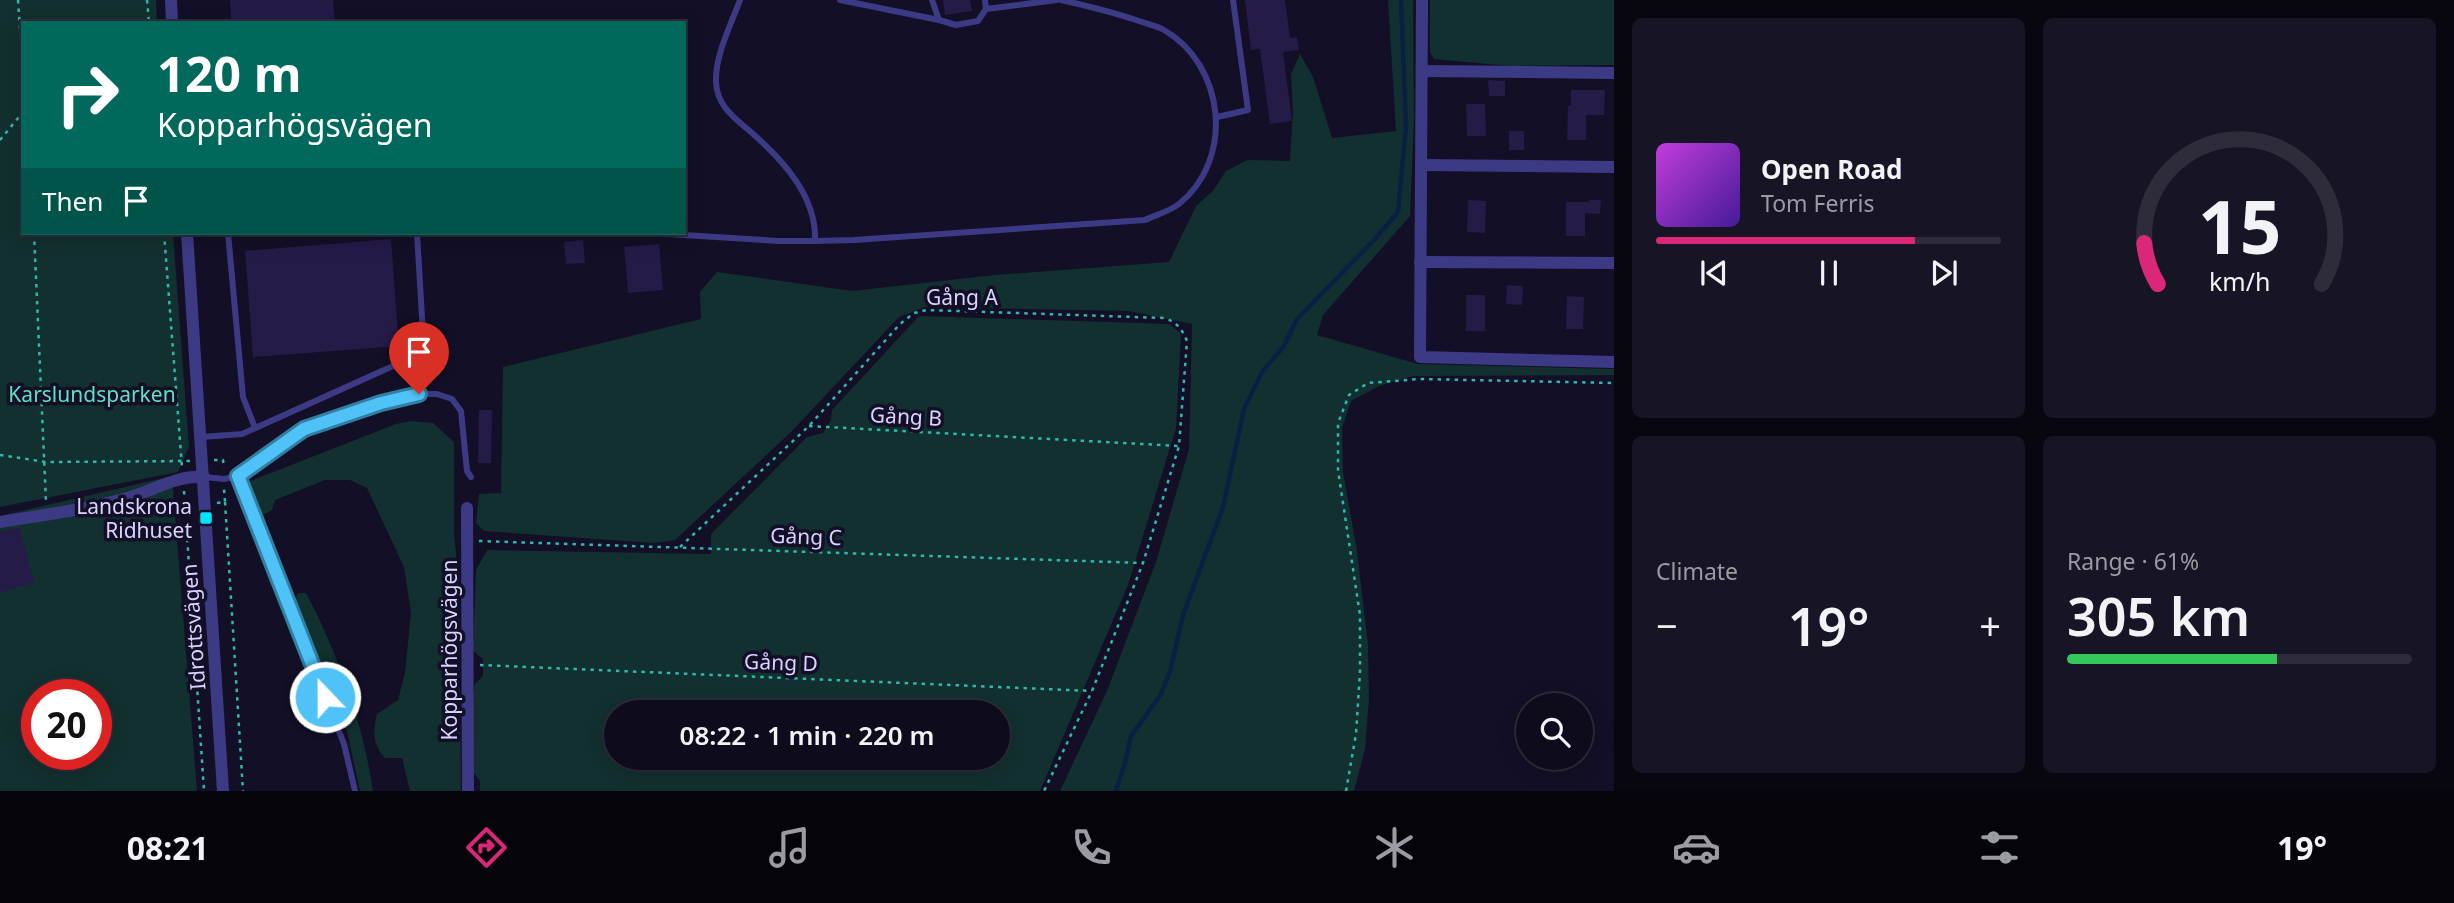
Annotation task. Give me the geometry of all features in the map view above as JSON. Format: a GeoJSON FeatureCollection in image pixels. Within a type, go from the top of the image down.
{"type":"FeatureCollection","features":[{"type":"Feature","properties":{"kind":"street"},"geometry":{"type":"LineString","coordinates":[[171,0],[172,21]]}},
{"type":"Feature","properties":{"kind":"street"},"geometry":{"type":"LineString","coordinates":[[1422,0],[1420,357],[1614,362]]}},
{"type":"Feature","properties":{"kind":"street"},"geometry":{"type":"LineString","coordinates":[[1422,71],[1614,73]]}},
{"type":"Feature","properties":{"kind":"street"},"geometry":{"type":"LineString","coordinates":[[1421,165],[1614,167]]}},
{"type":"Feature","properties":{"kind":"street","name":"Idrottsvägen"},"geometry":{"type":"LineString","coordinates":[[187,235],[202,437],[207,460],[204,477],[223,791]]}},
{"type":"Feature","properties":{"kind":"street"},"geometry":{"type":"LineString","coordinates":[[1420,261],[1614,263]]}},
{"type":"Feature","properties":{"kind":"street"},"geometry":{"type":"LineString","coordinates":[[0,522],[88,508],[130,498],[183,477],[204,477]]}},
{"type":"Feature","properties":{"kind":"street","name":"Kopparhögsvägen"},"geometry":{"type":"LineString","coordinates":[[467,508],[468,791]]}},
{"type":"Feature","properties":{"kind":"lane"},"geometry":{"type":"LineString","coordinates":[[740,0],[719,62],[716,83],[720,101],[731,116],[782,162],[800,188],[812,212],[815,241]]}},
{"type":"Feature","properties":{"kind":"lane"},"geometry":{"type":"LineString","coordinates":[[840,0],[956,24],[978,21],[986,9],[985,0]]}},
{"type":"Feature","properties":{"kind":"lane"},"geometry":{"type":"LineString","coordinates":[[932,0],[939,20]]}},
{"type":"Feature","properties":{"kind":"lane"},"geometry":{"type":"LineString","coordinates":[[684,235],[778,241],[854,240],[1145,220],[1178,205],[1198,183],[1215,149],[1217,117],[1210,83],[1187,47],[1163,29],[1105,10],[1059,0],[986,9]]}},
{"type":"Feature","properties":{"kind":"lane"},"geometry":{"type":"LineString","coordinates":[[1217,117],[1248,110],[1233,0]]}},
{"type":"Feature","properties":{"kind":"lane"},"geometry":{"type":"LineString","coordinates":[[228,235],[243,397],[255,428]]}},
{"type":"Feature","properties":{"kind":"lane"},"geometry":{"type":"LineString","coordinates":[[202,437],[242,434],[413,357],[421,345],[423,334],[416,235]]}},
{"type":"Feature","properties":{"kind":"lane"},"geometry":{"type":"LineString","coordinates":[[204,477],[224,479],[238,476],[304,429],[381,403],[419,394],[437,394],[452,399],[461,411],[467,471],[471,477]]}},
{"type":"Feature","properties":{"kind":"lane"},"geometry":{"type":"LineString","coordinates":[[238,476],[344,744],[355,791]]}},
{"type":"Feature","properties":{"kind":"path"},"geometry":{"type":"LineString","coordinates":[[18,0],[21,44]]}},
{"type":"Feature","properties":{"kind":"path"},"geometry":{"type":"LineString","coordinates":[[147,0],[149,21]]}},
{"type":"Feature","properties":{"kind":"path"},"geometry":{"type":"LineString","coordinates":[[0,140],[21,114]]}},
{"type":"Feature","properties":{"kind":"path"},"geometry":{"type":"LineString","coordinates":[[34,235],[46,462],[46,514]]}},
{"type":"Feature","properties":{"kind":"path"},"geometry":{"type":"LineString","coordinates":[[164,235],[183,477]]}},
{"type":"Feature","properties":{"kind":"path","name":"Gång A"},"geometry":{"type":"LineString","coordinates":[[809,426],[900,324],[914,313],[927,310],[1164,318],[1173,320],[1182,329],[1187,341],[1179,446]]}},
{"type":"Feature","properties":{"kind":"path"},"geometry":{"type":"LineString","coordinates":[[1346,791],[1356,734],[1360,672],[1360,615],[1338,470],[1338,423],[1349,395],[1368,383],[1420,379],[1614,383]]}},
{"type":"Feature","properties":{"kind":"path"},"geometry":{"type":"LineString","coordinates":[[680,547],[809,426]]}},
{"type":"Feature","properties":{"kind":"path","name":"Gång B"},"geometry":{"type":"LineString","coordinates":[[809,426],[1179,446]]}},
{"type":"Feature","properties":{"kind":"path"},"geometry":{"type":"LineString","coordinates":[[1044,791],[1093,691],[1143,563],[1179,446]]}},
{"type":"Feature","properties":{"kind":"path"},"geometry":{"type":"LineString","coordinates":[[0,455],[46,462],[180,461]]}},
{"type":"Feature","properties":{"kind":"path"},"geometry":{"type":"LineString","coordinates":[[207,460],[223,460],[224,479]]}},
{"type":"Feature","properties":{"kind":"path"},"geometry":{"type":"LineString","coordinates":[[225,502],[243,791]]}},
{"type":"Feature","properties":{"kind":"path"},"geometry":{"type":"LineString","coordinates":[[185,505],[204,791]]}},
{"type":"Feature","properties":{"kind":"path","name":"Gång C"},"geometry":{"type":"LineString","coordinates":[[469,541],[1143,563]]}},
{"type":"Feature","properties":{"kind":"path","name":"Gång D"},"geometry":{"type":"LineString","coordinates":[[468,664],[1093,691]]}},
{"type":"Feature","properties":{"kind":"green space","name":"Karslundsparken"},"geometry":{"type":"Polygon","coordinates":[[[0,0],[156,0],[157,21],[21,21],[21,235],[173,235],[189,447],[178,472],[0,507],[0,0]]]}},
{"type":"Feature","properties":{"kind":"green space"},"geometry":{"type":"Polygon","coordinates":[[[1388,0],[1413,0],[1414,119],[1410,216],[1323,315],[1317,335],[1418,364],[1614,369],[1614,375],[1413,376],[1379,386],[1351,401],[1342,428],[1343,472],[1357,551],[1368,644],[1369,699],[1365,749],[1354,791],[1060,791],[1107,691],[1156,562],[1189,449],[1192,324],[1129,311],[925,307],[899,317],[791,432],[675,540],[654,543],[484,531],[476,523],[479,494],[501,493],[503,367],[701,319],[700,292],[717,272],[852,291],[995,275],[1169,262],[1196,206],[1213,191],[1226,171],[1247,160],[1290,161],[1293,111],[1291,74],[1300,54],[1313,77],[1332,138],[1396,131],[1388,0]]]}},
{"type":"Feature","properties":{"kind":"green space"},"geometry":{"type":"Polygon","coordinates":[[[1430,0],[1614,0],[1614,65],[1511,66],[1434,59],[1430,52],[1430,0]]]}},
{"type":"Feature","properties":{"kind":"green space"},"geometry":{"type":"Polygon","coordinates":[[[919,316],[1169,324],[1181,334],[1176,428],[1128,585],[1040,791],[480,791],[480,781],[474,773],[473,700],[475,684],[483,676],[483,659],[473,651],[476,570],[487,550],[711,554],[711,534],[807,437],[823,433],[831,420],[832,410],[919,316]]]}},
{"type":"Feature","properties":{"kind":"green space"},"geometry":{"type":"Polygon","coordinates":[[[411,421],[433,423],[454,442],[454,535],[459,580],[461,791],[410,791],[402,758],[385,758],[376,742],[374,732],[377,714],[398,700],[405,673],[411,613],[404,567],[367,488],[350,480],[325,480],[275,500],[272,510],[263,515],[245,483],[396,424],[411,421]]]}},
{"type":"Feature","properties":{"kind":"green space"},"geometry":{"type":"Polygon","coordinates":[[[172,476],[197,791],[0,791],[0,516],[172,476]]]}},
{"type":"Feature","properties":{"kind":"green space"},"geometry":{"type":"Polygon","coordinates":[[[298,593],[306,593],[339,665],[363,740],[373,791],[360,791],[347,731],[313,656],[293,603],[298,593]]]}},
{"type":"Feature","properties":{"kind":"building"},"geometry":{"type":"Polygon","coordinates":[[[230,0],[333,0],[335,21],[231,21],[230,0]]]}},
{"type":"Feature","properties":{"kind":"building"},"geometry":{"type":"Polygon","coordinates":[[[943,0],[970,0],[972,11],[945,15],[943,0]]]}},
{"type":"Feature","properties":{"kind":"building"},"geometry":{"type":"Polygon","coordinates":[[[1245,0],[1285,0],[1290,38],[1297,37],[1299,50],[1283,52],[1292,121],[1270,124],[1260,49],[1251,50],[1245,0]]]}},
{"type":"Feature","properties":{"kind":"building"},"geometry":{"type":"Polygon","coordinates":[[[1488,80],[1505,81],[1505,96],[1489,96],[1488,80]]]}},
{"type":"Feature","properties":{"kind":"building"},"geometry":{"type":"Polygon","coordinates":[[[1571,90],[1605,90],[1604,115],[1586,115],[1586,140],[1567,140],[1571,90]]]}},
{"type":"Feature","properties":{"kind":"building"},"geometry":{"type":"Polygon","coordinates":[[[1466,104],[1485,104],[1486,136],[1467,136],[1466,104]]]}},
{"type":"Feature","properties":{"kind":"building"},"geometry":{"type":"Polygon","coordinates":[[[1509,131],[1524,131],[1524,150],[1509,150],[1509,131]]]}},
{"type":"Feature","properties":{"kind":"building"},"geometry":{"type":"Polygon","coordinates":[[[1468,200],[1486,201],[1485,233],[1467,232],[1468,200]]]}},
{"type":"Feature","properties":{"kind":"building"},"geometry":{"type":"Polygon","coordinates":[[[1601,200],[1600,214],[1585,213],[1585,236],[1566,236],[1566,202],[1601,200]]]}},
{"type":"Feature","properties":{"kind":"building"},"geometry":{"type":"Polygon","coordinates":[[[391,239],[399,346],[253,357],[245,251],[391,239]]]}},
{"type":"Feature","properties":{"kind":"building"},"geometry":{"type":"Polygon","coordinates":[[[583,240],[585,263],[566,264],[564,242],[583,240]]]}},
{"type":"Feature","properties":{"kind":"building"},"geometry":{"type":"Polygon","coordinates":[[[659,244],[663,290],[628,293],[624,247],[659,244]]]}},
{"type":"Feature","properties":{"kind":"building"},"geometry":{"type":"Polygon","coordinates":[[[1507,285],[1523,286],[1522,305],[1506,304],[1507,285]]]}},
{"type":"Feature","properties":{"kind":"building"},"geometry":{"type":"Polygon","coordinates":[[[1466,295],[1485,295],[1485,331],[1466,331],[1466,295]]]}},
{"type":"Feature","properties":{"kind":"building"},"geometry":{"type":"Polygon","coordinates":[[[1567,296],[1584,297],[1583,329],[1566,329],[1567,296]]]}},
{"type":"Feature","properties":{"kind":"building"},"geometry":{"type":"Polygon","coordinates":[[[479,410],[492,410],[491,463],[478,463],[479,410]]]}},
{"type":"Feature","properties":{"kind":"building"},"geometry":{"type":"Polygon","coordinates":[[[20,528],[34,583],[0,592],[0,531],[20,528]]]}},
{"type":"Feature","properties":{"kind":"waterway"},"geometry":{"type":"LineString","coordinates":[[1116,791],[1131,736],[1160,696],[1170,672],[1183,615],[1223,507],[1244,409],[1262,372],[1284,346],[1297,319],[1398,212],[1406,126],[1401,0]]}},
{"type":"Feature","properties":{"kind":"place","name":"Landskrona Ridhuset"},"geometry":{"type":"Point","coordinates":[206,518]}},
{"type":"Feature","properties":{"kind":"route"},"geometry":{"type":"LineString","coordinates":[[325,697],[238,476],[304,429],[381,403],[419,394]]}}]}
